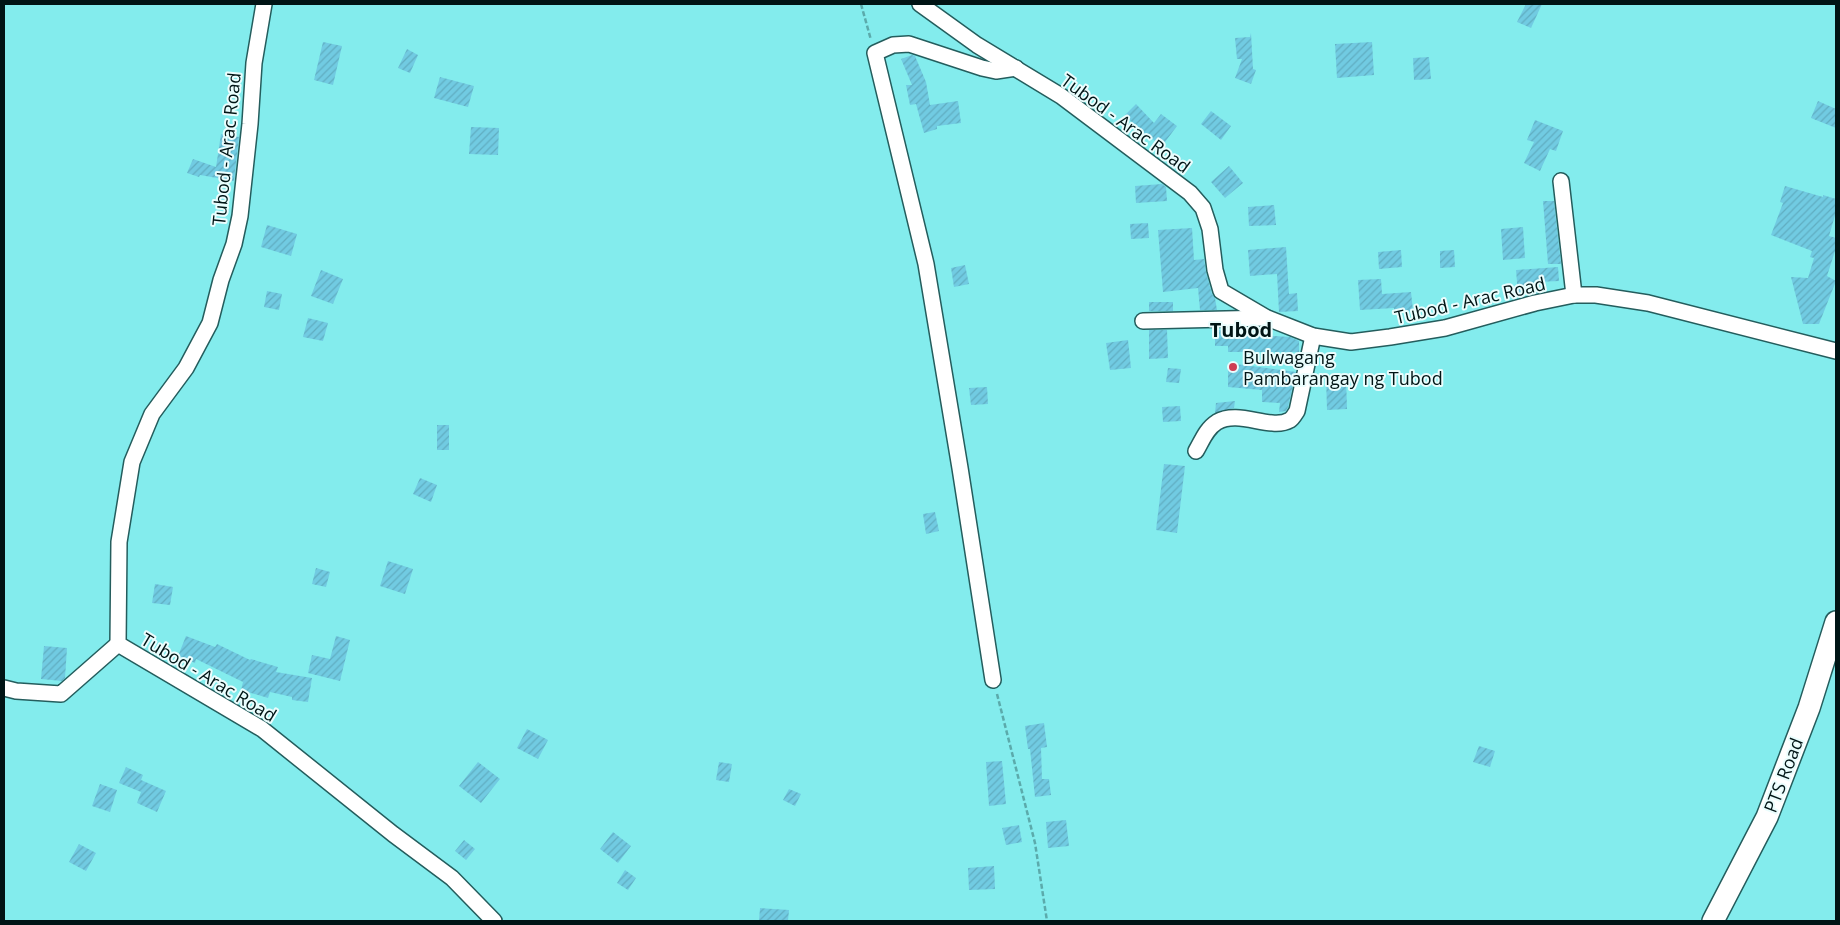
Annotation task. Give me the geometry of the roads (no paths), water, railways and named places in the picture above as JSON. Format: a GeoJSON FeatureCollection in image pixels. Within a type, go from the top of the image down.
{"type":"FeatureCollection","features":[{"type":"Feature","properties":{"kind":"main road","name":"PTS Road"},"geometry":{"type":"LineString","coordinates":[[1713,921],[1767,817],[1809,708],[1836,622]]}},
{"type":"Feature","properties":{"kind":"street","name":"Tubod - Arac Road"},"geometry":{"type":"LineString","coordinates":[[264,4],[254,63],[250,124],[240,216],[234,244],[221,280],[210,324],[186,368],[152,414],[132,462],[119,542],[118,644],[262,729],[393,834],[452,878],[494,921]]}},
{"type":"Feature","properties":{"kind":"street","name":"Tubod - Arac Road"},"geometry":{"type":"LineString","coordinates":[[920,4],[977,44],[1060,96],[1190,193],[1203,208],[1210,229],[1215,270],[1221,291],[1267,318],[1314,336],[1351,342],[1390,337],[1445,328],[1534,303],[1574,295],[1596,295],[1648,303],[1836,351]]}},
{"type":"Feature","properties":{"kind":"street"},"geometry":{"type":"LineString","coordinates":[[993,680],[926,264],[875,53],[893,46],[909,44],[982,68],[996,70],[1016,68]]}},
{"type":"Feature","properties":{"kind":"street"},"geometry":{"type":"LineString","coordinates":[[1561,181],[1574,295]]}},
{"type":"Feature","properties":{"kind":"street"},"geometry":{"type":"LineString","coordinates":[[1143,321],[1267,318]]}},
{"type":"Feature","properties":{"kind":"street"},"geometry":{"type":"LineString","coordinates":[[1196,451],[1205,433],[1217,422],[1236,417],[1278,423],[1290,420],[1297,411],[1314,336]]}},
{"type":"Feature","properties":{"kind":"street"},"geometry":{"type":"LineString","coordinates":[[4,688],[16,691],[62,694],[118,644]]}},
{"type":"Feature","properties":{"kind":"place","name":"Bulwagang Pambarangay ng Tubod"},"geometry":{"type":"Point","coordinates":[1233,367]}},
{"type":"Feature","properties":{"kind":"district","name":"Tubod"},"geometry":{"type":"Point","coordinates":[1241,329]}}]}
